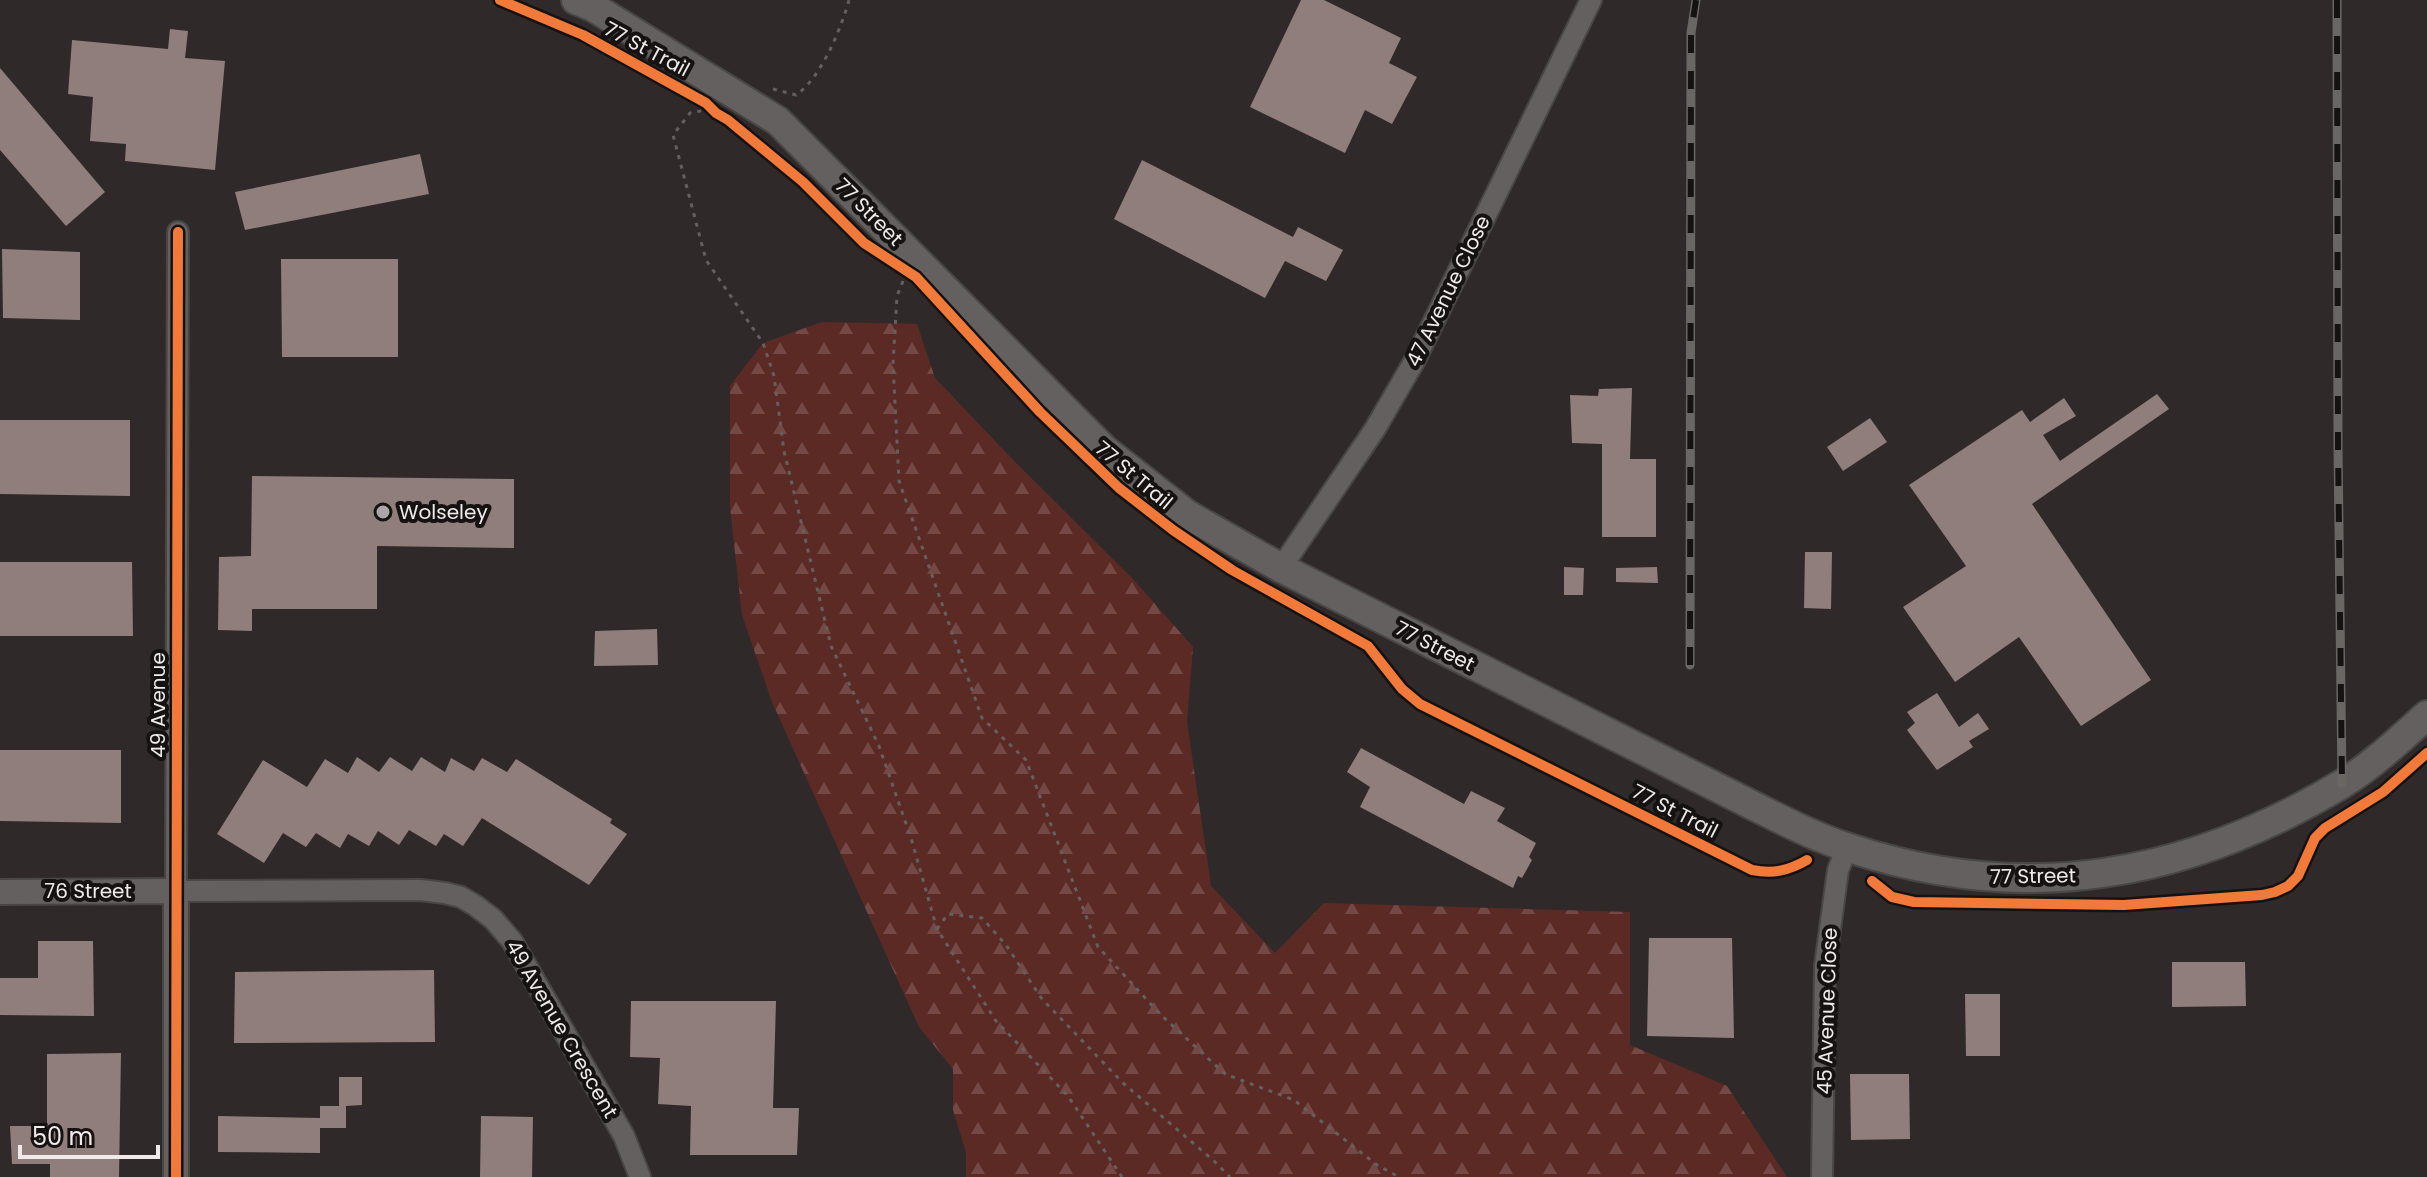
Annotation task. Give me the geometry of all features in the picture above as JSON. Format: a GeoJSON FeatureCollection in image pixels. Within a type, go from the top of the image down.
{"type":"FeatureCollection","features":[{"type":"Feature","properties":{"kind":"main road","name":"77 Street"},"geometry":{"type":"LineString","coordinates":[[576,0],[593,7],[778,121],[1104,449],[1188,515],[1281,568],[1744,801],[1847,848],[1918,867],[1988,877],[2087,875],[2160,864],[2228,842],[2342,783],[2427,715]]}},
{"type":"Feature","properties":{"kind":"street","name":"47 Avenue Close"},"geometry":{"type":"LineString","coordinates":[[1281,568],[1375,429],[1415,360],[1591,0]]}},
{"type":"Feature","properties":{"kind":"street","name":"49 Avenue"},"geometry":{"type":"LineString","coordinates":[[176,1177],[178,232]]}},
{"type":"Feature","properties":{"kind":"street","name":"45 Avenue Close"},"geometry":{"type":"LineString","coordinates":[[1822,1177],[1825,966],[1838,870],[1847,848]]}},
{"type":"Feature","properties":{"kind":"street","name":"49 Avenue Crescent"},"geometry":{"type":"LineString","coordinates":[[176,891],[420,890],[461,897],[476,906],[504,929],[512,941],[624,1136],[640,1177]]}},
{"type":"Feature","properties":{"kind":"street","name":"76 Street"},"geometry":{"type":"LineString","coordinates":[[0,892],[176,891]]}},
{"type":"Feature","properties":{"kind":"path"},"geometry":{"type":"LineString","coordinates":[[746,101],[756,85],[796,95],[810,85],[844,19],[849,0]]}},
{"type":"Feature","properties":{"kind":"path"},"geometry":{"type":"LineString","coordinates":[[711,108],[690,113],[673,135],[706,260],[763,343],[774,376],[784,451],[804,543],[831,646],[879,746],[911,838],[937,929],[996,1021],[1068,1096],[1122,1177]]}},
{"type":"Feature","properties":{"kind":"path"},"geometry":{"type":"LineString","coordinates":[[911,273],[897,296],[893,364],[899,481],[982,718],[1026,760],[1098,947],[1161,1015],[1225,1074],[1294,1100],[1377,1165],[1399,1177]]}},
{"type":"Feature","properties":{"kind":"path"},"geometry":{"type":"LineString","coordinates":[[937,929],[948,914],[982,918],[1006,945],[1042,999],[1123,1083],[1230,1177]]}},
{"type":"Feature","properties":{"kind":"green space"},"geometry":{"type":"Polygon","coordinates":[[[822,322],[917,324],[935,378],[1133,579],[1193,647],[1187,722],[1211,886],[1275,953],[1324,903],[1630,912],[1630,1045],[1727,1086],[1787,1177],[966,1177],[966,1152],[953,1110],[953,1069],[919,1027],[772,702],[742,615],[730,507],[730,386],[763,343],[822,322]]]}},
{"type":"Feature","properties":{"kind":"building"},"geometry":{"type":"Polygon","coordinates":[[[1301,0],[1324,0],[1401,38],[1389,63],[1417,77],[1392,124],[1365,110],[1345,153],[1250,107],[1301,0]]]}},
{"type":"Feature","properties":{"kind":"building"},"geometry":{"type":"Polygon","coordinates":[[[170,29],[188,31],[185,58],[225,61],[215,170],[125,161],[126,144],[90,141],[93,97],[68,94],[72,40],[168,49],[170,29]]]}},
{"type":"Feature","properties":{"kind":"building"},"geometry":{"type":"Polygon","coordinates":[[[0,68],[105,192],[66,226],[0,150],[0,68]]]}},
{"type":"Feature","properties":{"kind":"building"},"geometry":{"type":"Polygon","coordinates":[[[420,154],[429,194],[245,230],[235,192],[420,154]]]}},
{"type":"Feature","properties":{"kind":"building"},"geometry":{"type":"Polygon","coordinates":[[[1142,160],[1293,237],[1298,227],[1343,250],[1326,281],[1285,261],[1265,298],[1114,219],[1142,160]]]}},
{"type":"Feature","properties":{"kind":"building"},"geometry":{"type":"Polygon","coordinates":[[[2,249],[80,252],[80,320],[3,318],[2,249]]]}},
{"type":"Feature","properties":{"kind":"building"},"geometry":{"type":"Polygon","coordinates":[[[281,259],[398,259],[398,357],[282,357],[281,259]]]}},
{"type":"Feature","properties":{"kind":"building"},"geometry":{"type":"Polygon","coordinates":[[[1632,388],[1630,459],[1656,459],[1656,537],[1602,537],[1602,444],[1572,443],[1570,395],[1598,396],[1599,389],[1632,388]]]}},
{"type":"Feature","properties":{"kind":"building"},"geometry":{"type":"Polygon","coordinates":[[[2157,394],[2169,409],[2032,504],[2151,680],[2081,726],[2019,637],[1955,682],[1903,607],[1966,566],[1909,485],[2022,410],[2030,422],[2064,398],[2076,416],[2043,435],[2060,461],[2157,394]]]}},
{"type":"Feature","properties":{"kind":"building"},"geometry":{"type":"Polygon","coordinates":[[[1870,418],[1887,442],[1843,471],[1827,447],[1870,418]]]}},
{"type":"Feature","properties":{"kind":"building"},"geometry":{"type":"Polygon","coordinates":[[[0,420],[130,420],[130,496],[0,494],[0,420]]]}},
{"type":"Feature","properties":{"kind":"building","name":"Wolseley"},"geometry":{"type":"Polygon","coordinates":[[[252,476],[514,479],[514,548],[377,546],[377,609],[252,609],[252,631],[218,630],[219,557],[251,556],[252,476]]]}},
{"type":"Feature","properties":{"kind":"building"},"geometry":{"type":"Polygon","coordinates":[[[1805,552],[1832,552],[1831,609],[1804,608],[1805,552]]]}},
{"type":"Feature","properties":{"kind":"building"},"geometry":{"type":"Polygon","coordinates":[[[0,562],[132,562],[133,636],[0,636],[0,562]]]}},
{"type":"Feature","properties":{"kind":"building"},"geometry":{"type":"Polygon","coordinates":[[[1564,567],[1584,568],[1583,595],[1564,595],[1564,567]]]}},
{"type":"Feature","properties":{"kind":"building"},"geometry":{"type":"Polygon","coordinates":[[[1657,567],[1658,583],[1616,582],[1616,568],[1657,567]]]}},
{"type":"Feature","properties":{"kind":"building"},"geometry":{"type":"Polygon","coordinates":[[[657,629],[658,665],[594,666],[595,631],[657,629]]]}},
{"type":"Feature","properties":{"kind":"building"},"geometry":{"type":"Polygon","coordinates":[[[1937,693],[1959,727],[1978,713],[1989,729],[1969,741],[1973,747],[1937,770],[1907,730],[1915,723],[1907,712],[1937,693]]]}},
{"type":"Feature","properties":{"kind":"building"},"geometry":{"type":"Polygon","coordinates":[[[1361,748],[1464,804],[1471,791],[1505,808],[1497,821],[1536,843],[1529,857],[1532,860],[1522,878],[1518,876],[1513,888],[1360,807],[1370,787],[1347,772],[1361,748]]]}},
{"type":"Feature","properties":{"kind":"building"},"geometry":{"type":"Polygon","coordinates":[[[0,750],[121,750],[121,823],[0,821],[0,750]]]}},
{"type":"Feature","properties":{"kind":"building"},"geometry":{"type":"Polygon","coordinates":[[[357,757],[379,772],[390,757],[412,771],[421,757],[445,772],[451,758],[474,771],[482,758],[507,772],[516,759],[612,819],[610,823],[627,834],[589,885],[482,818],[463,846],[444,834],[436,846],[409,830],[399,845],[378,831],[369,846],[348,834],[340,848],[316,833],[306,847],[283,833],[264,863],[217,834],[263,760],[307,787],[325,759],[348,773],[357,757]]]}},
{"type":"Feature","properties":{"kind":"building"},"geometry":{"type":"Polygon","coordinates":[[[1649,938],[1732,938],[1734,1038],[1647,1036],[1649,938]]]}},
{"type":"Feature","properties":{"kind":"building"},"geometry":{"type":"Polygon","coordinates":[[[38,941],[93,941],[94,1016],[0,1015],[0,978],[38,978],[38,941]]]}},
{"type":"Feature","properties":{"kind":"building"},"geometry":{"type":"Polygon","coordinates":[[[2172,962],[2245,962],[2246,1006],[2172,1007],[2172,962]]]}},
{"type":"Feature","properties":{"kind":"building"},"geometry":{"type":"Polygon","coordinates":[[[434,970],[435,1042],[234,1043],[235,972],[434,970]]]}},
{"type":"Feature","properties":{"kind":"building"},"geometry":{"type":"Polygon","coordinates":[[[1965,994],[2000,994],[2000,1056],[1966,1056],[1965,994]]]}},
{"type":"Feature","properties":{"kind":"building"},"geometry":{"type":"Polygon","coordinates":[[[631,1001],[776,1001],[773,1108],[799,1108],[797,1155],[690,1155],[691,1106],[658,1104],[660,1058],[630,1057],[631,1001]]]}},
{"type":"Feature","properties":{"kind":"building"},"geometry":{"type":"Polygon","coordinates":[[[121,1053],[119,1177],[50,1177],[50,1164],[12,1164],[10,1126],[47,1126],[47,1054],[121,1053]]]}},
{"type":"Feature","properties":{"kind":"building"},"geometry":{"type":"Polygon","coordinates":[[[1850,1074],[1909,1074],[1910,1139],[1851,1140],[1850,1074]]]}},
{"type":"Feature","properties":{"kind":"building"},"geometry":{"type":"Polygon","coordinates":[[[339,1077],[362,1077],[362,1105],[346,1106],[346,1128],[320,1128],[320,1153],[218,1152],[218,1116],[320,1118],[320,1106],[339,1106],[339,1077]]]}},
{"type":"Feature","properties":{"kind":"building"},"geometry":{"type":"Polygon","coordinates":[[[481,1116],[533,1117],[532,1177],[480,1177],[481,1116]]]}},
{"type":"Feature","properties":{"kind":"railway"},"geometry":{"type":"LineString","coordinates":[[1690,665],[1691,33],[1696,0]]}},
{"type":"Feature","properties":{"kind":"railway"},"geometry":{"type":"LineString","coordinates":[[2337,0],[2342,783]]}},
{"type":"Feature","properties":{"kind":"cycle path","name":"77 St Trail"},"geometry":{"type":"LineString","coordinates":[[500,0],[583,35],[706,103],[803,182],[864,243],[916,277],[1040,412],[1119,488],[1232,570],[1368,646],[1402,689],[1420,704],[1752,870],[1780,871],[1807,860]]}},
{"type":"Feature","properties":{"kind":"cycle path"},"geometry":{"type":"LineString","coordinates":[[176,1177],[178,232]]}},
{"type":"Feature","properties":{"kind":"cycle path"},"geometry":{"type":"LineString","coordinates":[[1872,881],[1892,897],[1914,902],[2124,905],[2262,895],[2288,886],[2298,876],[2315,838],[2325,828],[2383,792],[2427,753]]}},
{"type":"Feature","properties":{"kind":"place","name":"Wolseley"},"geometry":{"type":"Point","coordinates":[383,512]}}]}
